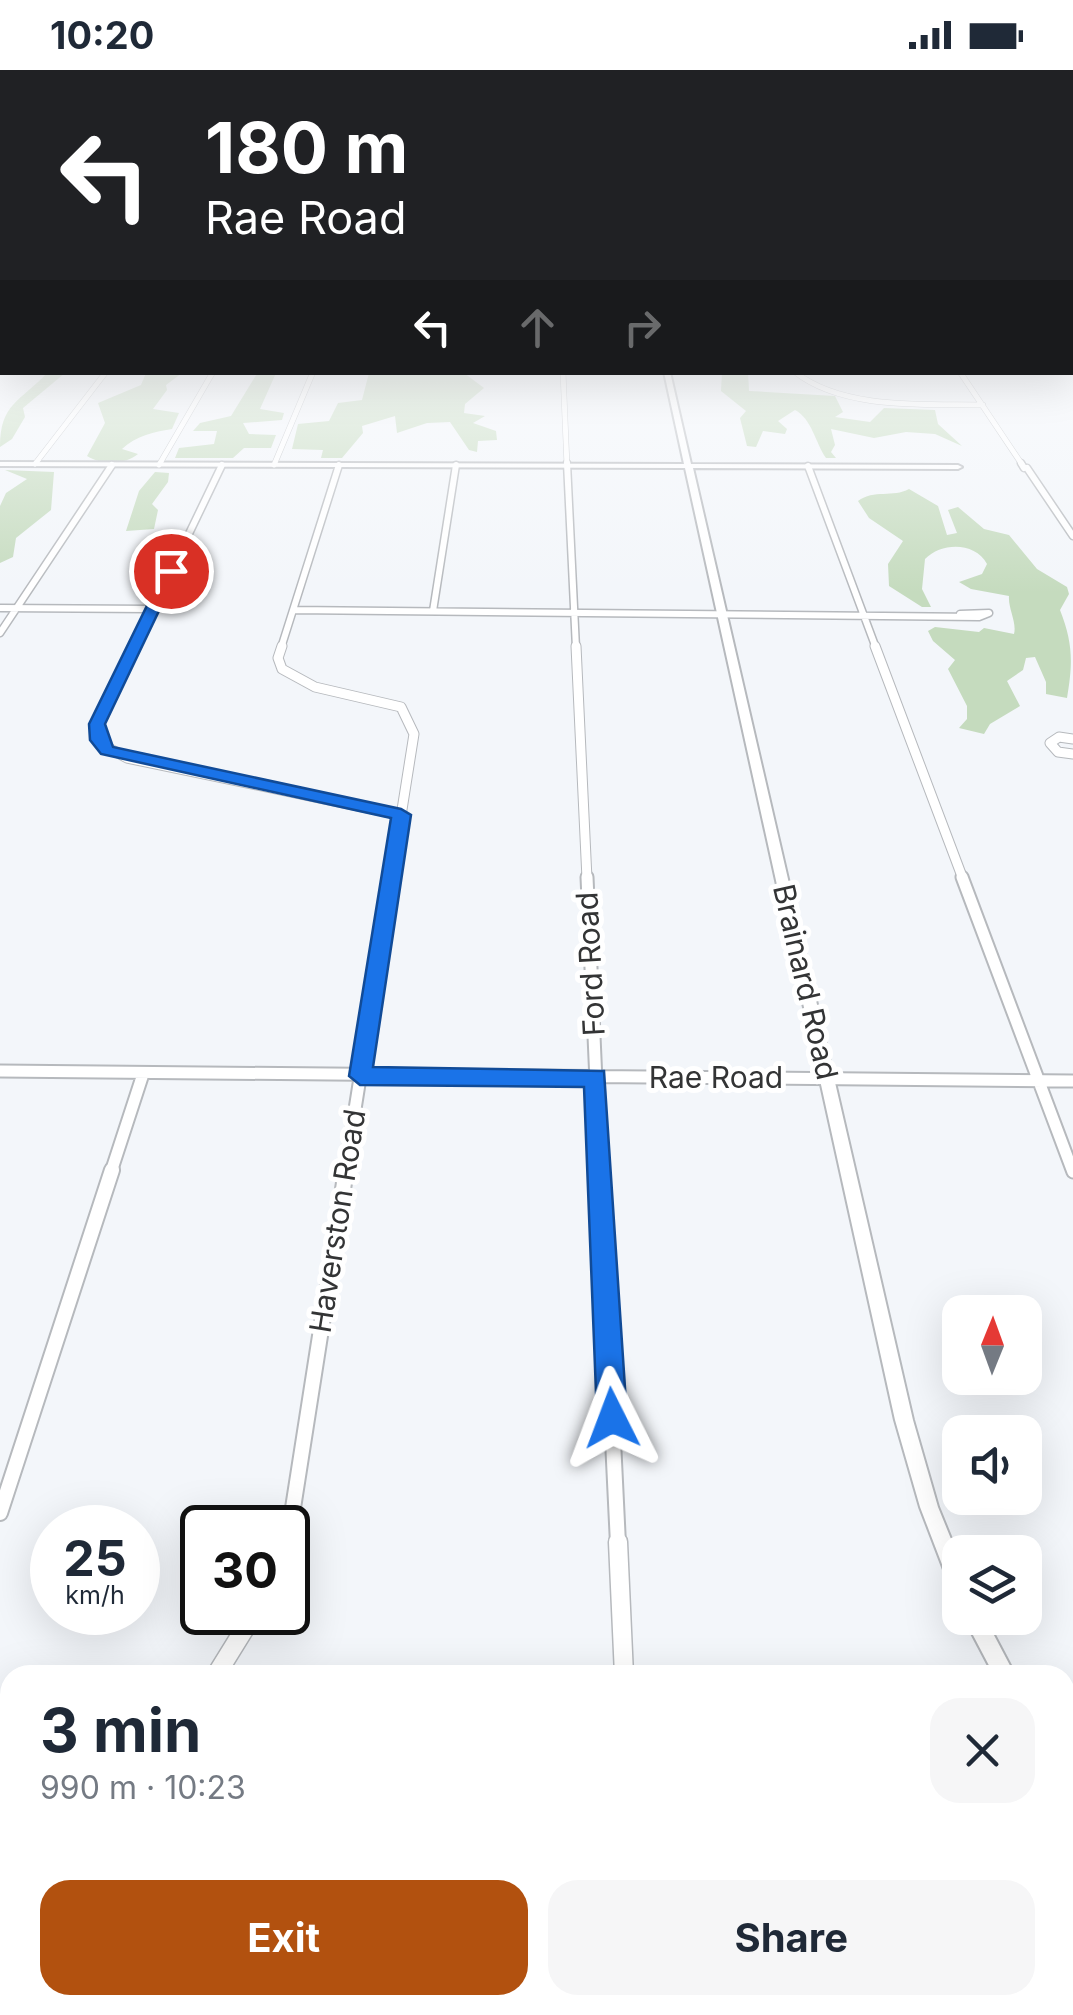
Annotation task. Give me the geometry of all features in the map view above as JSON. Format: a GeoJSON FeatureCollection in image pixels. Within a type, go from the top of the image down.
{"type":"FeatureCollection","features":[{"type":"Feature","properties":{"kind":"street"},"geometry":{"type":"LineString","coordinates":[[35,464],[75,412]]}},
{"type":"Feature","properties":{"kind":"street"},"geometry":{"type":"LineString","coordinates":[[158,465],[189,412]]}},
{"type":"Feature","properties":{"kind":"street"},"geometry":{"type":"LineString","coordinates":[[274,464],[296,412]]}},
{"type":"Feature","properties":{"kind":"street","name":"Ford Road"},"geometry":{"type":"LineString","coordinates":[[564,412],[624,1665]]}},
{"type":"Feature","properties":{"kind":"street","name":"Brainard Road"},"geometry":{"type":"LineString","coordinates":[[675,412],[915,1460],[942,1536]]}},
{"type":"Feature","properties":{"kind":"street"},"geometry":{"type":"LineString","coordinates":[[988,412],[1073,536]]}},
{"type":"Feature","properties":{"kind":"street"},"geometry":{"type":"LineString","coordinates":[[0,464],[958,467]]}},
{"type":"Feature","properties":{"kind":"street"},"geometry":{"type":"LineString","coordinates":[[222,464],[97,724],[99,740],[107,750],[401,815]]}},
{"type":"Feature","properties":{"kind":"street"},"geometry":{"type":"LineString","coordinates":[[433,611],[456,464]]}},
{"type":"Feature","properties":{"kind":"street"},"geometry":{"type":"LineString","coordinates":[[0,633],[112,465]]}},
{"type":"Feature","properties":{"kind":"street","name":"Haverston Road"},"geometry":{"type":"LineString","coordinates":[[293,1505],[414,734],[410,718],[401,707],[383,699],[314,686],[282,670],[278,658],[339,465]]}},
{"type":"Feature","properties":{"kind":"street"},"geometry":{"type":"LineString","coordinates":[[808,466],[1073,1172]]}},
{"type":"Feature","properties":{"kind":"street"},"geometry":{"type":"LineString","coordinates":[[0,608],[152,609]]}},
{"type":"Feature","properties":{"kind":"street"},"geometry":{"type":"LineString","coordinates":[[293,610],[960,614]]}},
{"type":"Feature","properties":{"kind":"street"},"geometry":{"type":"LineString","coordinates":[[1072,756],[1058,752],[1050,743],[1059,736],[1073,739]]}},
{"type":"Feature","properties":{"kind":"street","name":"Rae Road"},"geometry":{"type":"LineString","coordinates":[[0,1071],[1073,1081]]}},
{"type":"Feature","properties":{"kind":"street"},"geometry":{"type":"LineString","coordinates":[[0,1514],[143,1074]]}},
{"type":"Feature","properties":{"kind":"street"},"geometry":{"type":"LineString","coordinates":[[222,1665],[241,1635]]}},
{"type":"Feature","properties":{"kind":"street"},"geometry":{"type":"LineString","coordinates":[[983,1635],[1000,1665]]}},
{"type":"Feature","properties":{"kind":"green space"},"geometry":{"type":"Polygon","coordinates":[[[8,412],[24,412],[25,417],[12,439],[0,447],[1,432],[8,412]]]}},
{"type":"Feature","properties":{"kind":"green space"},"geometry":{"type":"Polygon","coordinates":[[[101,412],[179,413],[172,429],[145,435],[122,449],[138,454],[120,462],[87,456],[105,423],[101,412]]]}},
{"type":"Feature","properties":{"kind":"green space"},"geometry":{"type":"Polygon","coordinates":[[[234,412],[284,413],[282,420],[243,423],[249,434],[276,435],[271,448],[244,448],[233,458],[175,458],[179,448],[214,444],[217,431],[193,431],[200,423],[231,416],[234,412]]]}},
{"type":"Feature","properties":{"kind":"green space"},"geometry":{"type":"Polygon","coordinates":[[[334,412],[464,412],[485,416],[473,423],[496,431],[497,440],[478,441],[477,452],[469,450],[450,422],[427,423],[397,433],[395,416],[362,426],[363,433],[342,458],[321,458],[323,450],[292,449],[298,424],[329,421],[334,412]]]}},
{"type":"Feature","properties":{"kind":"green space"},"geometry":{"type":"Polygon","coordinates":[[[745,412],[792,412],[778,421],[787,429],[785,434],[763,431],[756,447],[747,446],[740,418],[745,412]]]}},
{"type":"Feature","properties":{"kind":"green space"},"geometry":{"type":"Polygon","coordinates":[[[798,412],[843,412],[835,417],[870,422],[880,412],[935,412],[938,424],[962,446],[935,434],[906,432],[874,438],[831,429],[835,445],[831,452],[836,458],[826,458],[798,412]]]}},
{"type":"Feature","properties":{"kind":"green space"},"geometry":{"type":"Polygon","coordinates":[[[5,470],[54,472],[51,510],[16,538],[13,557],[0,563],[0,506],[6,493],[27,479],[5,470]]]}},
{"type":"Feature","properties":{"kind":"green space"},"geometry":{"type":"Polygon","coordinates":[[[155,472],[169,473],[168,482],[152,504],[158,510],[154,529],[126,531],[139,491],[155,472]]]}},
{"type":"Feature","properties":{"kind":"green space"},"geometry":{"type":"Polygon","coordinates":[[[909,489],[938,506],[947,535],[957,533],[948,510],[958,507],[984,529],[1009,535],[1037,569],[1067,587],[1069,594],[1060,610],[1071,653],[1067,698],[1046,694],[1046,682],[1035,657],[1026,658],[1023,670],[1007,681],[1020,706],[990,724],[984,734],[959,728],[967,719],[967,706],[948,669],[955,660],[933,641],[928,631],[935,627],[979,632],[984,628],[1014,634],[1009,596],[971,589],[959,582],[982,574],[987,564],[975,552],[958,547],[940,550],[925,559],[922,589],[931,607],[922,607],[889,586],[888,564],[903,541],[869,518],[858,501],[870,495],[909,489]]]}},
{"type":"Feature","properties":{"kind":"route"},"geometry":{"type":"LineString","coordinates":[[171,571],[97,724],[99,740],[107,750],[127,758],[401,815],[360,1076],[596,1077],[612,1418]]}}]}
